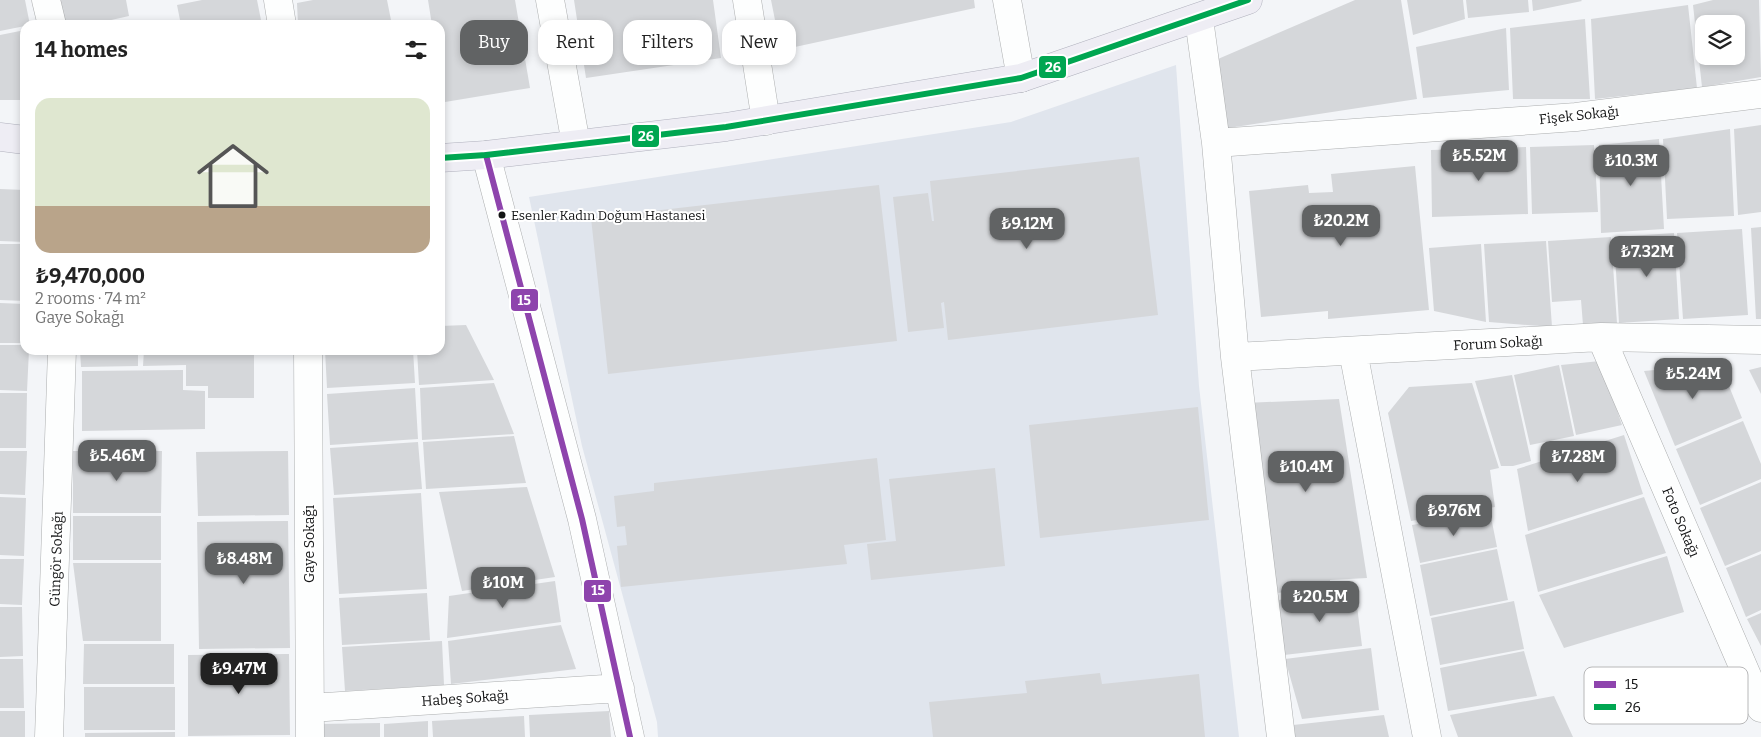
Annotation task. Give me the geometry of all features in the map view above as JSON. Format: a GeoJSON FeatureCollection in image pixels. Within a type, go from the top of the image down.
{"type":"FeatureCollection","features":[{"type":"Feature","properties":{"kind":"main road"},"geometry":{"type":"LineString","coordinates":[[445,158],[486,155],[766,121],[1021,78],[1199,19],[1248,0]]}},
{"type":"Feature","properties":{"kind":"main road"},"geometry":{"type":"LineString","coordinates":[[0,137],[20,139]]}},
{"type":"Feature","properties":{"kind":"street"},"geometry":{"type":"LineString","coordinates":[[46,0],[51,20]]}},
{"type":"Feature","properties":{"kind":"street"},"geometry":{"type":"LineString","coordinates":[[278,0],[281,20]]}},
{"type":"Feature","properties":{"kind":"street"},"geometry":{"type":"LineString","coordinates":[[550,0],[576,144]]}},
{"type":"Feature","properties":{"kind":"street"},"geometry":{"type":"LineString","coordinates":[[748,0],[766,121]]}},
{"type":"Feature","properties":{"kind":"street"},"geometry":{"type":"LineString","coordinates":[[1007,0],[1021,78]]}},
{"type":"Feature","properties":{"kind":"street"},"geometry":{"type":"LineString","coordinates":[[1199,19],[1216,143],[1235,358],[1281,737]]}},
{"type":"Feature","properties":{"kind":"street","name":"Fişek Sokağı"},"geometry":{"type":"LineString","coordinates":[[1216,143],[1576,117],[1761,94]]}},
{"type":"Feature","properties":{"kind":"street"},"geometry":{"type":"LineString","coordinates":[[486,155],[582,520],[630,737]]}},
{"type":"Feature","properties":{"kind":"street","name":"Forum Sokağı"},"geometry":{"type":"LineString","coordinates":[[1235,358],[1601,337],[1761,340]]}},
{"type":"Feature","properties":{"kind":"street","name":"Foto Sokağı"},"geometry":{"type":"LineString","coordinates":[[1601,337],[1743,667]]}},
{"type":"Feature","properties":{"kind":"street"},"geometry":{"type":"LineString","coordinates":[[1353,351],[1427,737]]}},
{"type":"Feature","properties":{"kind":"street","name":"Güngör Sokağı"},"geometry":{"type":"LineString","coordinates":[[49,737],[62,355]]}},
{"type":"Feature","properties":{"kind":"street","name":"Gaye Sokağı"},"geometry":{"type":"LineString","coordinates":[[308,355],[310,737]]}},
{"type":"Feature","properties":{"kind":"street","name":"Foto Sokağı"},"geometry":{"type":"LineString","coordinates":[[1748,678],[1761,708]]}},
{"type":"Feature","properties":{"kind":"street","name":"Habeş Sokağı"},"geometry":{"type":"LineString","coordinates":[[310,708],[620,688]]}},
{"type":"Feature","properties":{"kind":"shaded area"},"geometry":{"type":"Polygon","coordinates":[[[1176,65],[1199,386],[1239,737],[658,737],[657,722],[582,446],[529,197],[1011,122],[1176,65]]]}},
{"type":"Feature","properties":{"kind":"building"},"geometry":{"type":"Polygon","coordinates":[[[0,0],[25,0],[29,20],[20,20],[20,27],[0,31],[0,0]]]}},
{"type":"Feature","properties":{"kind":"building"},"geometry":{"type":"Polygon","coordinates":[[[57,0],[126,0],[129,16],[111,20],[62,20],[57,0]]]}},
{"type":"Feature","properties":{"kind":"building"},"geometry":{"type":"Polygon","coordinates":[[[202,0],[257,0],[261,20],[180,20],[177,5],[202,0]]]}},
{"type":"Feature","properties":{"kind":"building"},"geometry":{"type":"Polygon","coordinates":[[[313,0],[387,0],[391,20],[298,20],[297,3],[313,0]]]}},
{"type":"Feature","properties":{"kind":"building"},"geometry":{"type":"Polygon","coordinates":[[[428,0],[515,0],[518,20],[460,20],[460,65],[526,65],[530,88],[445,102],[445,20],[431,20],[428,0]]]}},
{"type":"Feature","properties":{"kind":"building"},"geometry":{"type":"Polygon","coordinates":[[[574,0],[713,0],[721,58],[712,59],[712,20],[623,20],[623,65],[674,65],[586,78],[584,65],[613,65],[613,20],[577,20],[574,0]]]}},
{"type":"Feature","properties":{"kind":"building"},"geometry":{"type":"Polygon","coordinates":[[[771,0],[974,0],[975,8],[796,47],[796,20],[775,20],[771,0]]]}},
{"type":"Feature","properties":{"kind":"building"},"geometry":{"type":"Polygon","coordinates":[[[1355,0],[1401,0],[1417,99],[1222,129],[1211,62],[1355,0]]]}},
{"type":"Feature","properties":{"kind":"building"},"geometry":{"type":"Polygon","coordinates":[[[1407,0],[1463,0],[1465,19],[1413,35],[1407,0]]]}},
{"type":"Feature","properties":{"kind":"building"},"geometry":{"type":"Polygon","coordinates":[[[1466,0],[1528,0],[1529,12],[1468,18],[1466,0]]]}},
{"type":"Feature","properties":{"kind":"building"},"geometry":{"type":"Polygon","coordinates":[[[1532,0],[1581,0],[1582,1],[1533,11],[1532,0]]]}},
{"type":"Feature","properties":{"kind":"building"},"geometry":{"type":"Polygon","coordinates":[[[1713,0],[1759,0],[1761,77],[1702,87],[1700,65],[1745,65],[1745,15],[1695,15],[1695,23],[1693,5],[1713,0]]]}},
{"type":"Feature","properties":{"kind":"building"},"geometry":{"type":"Polygon","coordinates":[[[1688,5],[1697,88],[1595,99],[1591,19],[1688,5]]]}},
{"type":"Feature","properties":{"kind":"building"},"geometry":{"type":"Polygon","coordinates":[[[1585,19],[1590,99],[1513,99],[1510,28],[1585,19]]]}},
{"type":"Feature","properties":{"kind":"building"},"geometry":{"type":"Polygon","coordinates":[[[1506,28],[1509,90],[1423,98],[1416,47],[1506,28]]]}},
{"type":"Feature","properties":{"kind":"building"},"geometry":{"type":"Polygon","coordinates":[[[20,31],[20,100],[0,100],[0,35],[20,31]]]}},
{"type":"Feature","properties":{"kind":"building"},"geometry":{"type":"Polygon","coordinates":[[[1761,125],[1761,212],[1738,215],[1734,129],[1761,125]]]}},
{"type":"Feature","properties":{"kind":"building"},"geometry":{"type":"Polygon","coordinates":[[[1730,129],[1734,216],[1667,219],[1663,139],[1730,129]]]}},
{"type":"Feature","properties":{"kind":"building"},"geometry":{"type":"Polygon","coordinates":[[[1659,139],[1664,229],[1601,233],[1599,145],[1659,139]]]}},
{"type":"Feature","properties":{"kind":"building"},"geometry":{"type":"Polygon","coordinates":[[[1594,145],[1598,212],[1532,214],[1530,147],[1594,145]]]}},
{"type":"Feature","properties":{"kind":"building"},"geometry":{"type":"Polygon","coordinates":[[[1526,147],[1528,214],[1432,217],[1431,150],[1526,147]]]}},
{"type":"Feature","properties":{"kind":"building"},"geometry":{"type":"Polygon","coordinates":[[[1139,157],[1158,315],[948,340],[944,302],[941,303],[944,328],[908,332],[893,197],[928,193],[932,221],[934,221],[930,181],[1139,157]]]}},
{"type":"Feature","properties":{"kind":"building"},"geometry":{"type":"Polygon","coordinates":[[[1415,166],[1429,310],[1328,319],[1328,311],[1261,317],[1249,191],[1308,185],[1309,193],[1333,192],[1331,174],[1415,166]]]}},
{"type":"Feature","properties":{"kind":"building"},"geometry":{"type":"Polygon","coordinates":[[[879,185],[897,341],[608,374],[591,218],[879,185]]]}},
{"type":"Feature","properties":{"kind":"building"},"geometry":{"type":"Polygon","coordinates":[[[0,189],[20,190],[20,242],[0,241],[0,189]]]}},
{"type":"Feature","properties":{"kind":"building"},"geometry":{"type":"Polygon","coordinates":[[[1761,227],[1761,319],[1756,319],[1751,228],[1761,227]]]}},
{"type":"Feature","properties":{"kind":"building"},"geometry":{"type":"Polygon","coordinates":[[[1742,229],[1748,315],[1683,319],[1677,233],[1742,229]]]}},
{"type":"Feature","properties":{"kind":"building"},"geometry":{"type":"Polygon","coordinates":[[[1674,233],[1679,319],[1619,323],[1614,237],[1674,233]]]}},
{"type":"Feature","properties":{"kind":"building"},"geometry":{"type":"Polygon","coordinates":[[[1611,237],[1617,323],[1583,325],[1581,300],[1552,302],[1548,241],[1611,237]]]}},
{"type":"Feature","properties":{"kind":"building"},"geometry":{"type":"Polygon","coordinates":[[[1546,241],[1552,327],[1489,322],[1484,244],[1546,241]]]}},
{"type":"Feature","properties":{"kind":"building"},"geometry":{"type":"Polygon","coordinates":[[[0,244],[20,244],[20,301],[0,300],[0,244]]]}},
{"type":"Feature","properties":{"kind":"building"},"geometry":{"type":"Polygon","coordinates":[[[1481,244],[1486,322],[1434,311],[1429,248],[1481,244]]]}},
{"type":"Feature","properties":{"kind":"building"},"geometry":{"type":"Polygon","coordinates":[[[0,303],[20,304],[20,343],[0,343],[0,303]]]}},
{"type":"Feature","properties":{"kind":"building"},"geometry":{"type":"Polygon","coordinates":[[[466,325],[494,380],[419,385],[417,355],[445,355],[445,326],[466,325]]]}},
{"type":"Feature","properties":{"kind":"building"},"geometry":{"type":"Polygon","coordinates":[[[0,345],[20,345],[20,355],[29,355],[27,391],[0,390],[0,345]]]}},
{"type":"Feature","properties":{"kind":"building"},"geometry":{"type":"Polygon","coordinates":[[[80,355],[138,355],[138,366],[81,367],[80,355]]]}},
{"type":"Feature","properties":{"kind":"building"},"geometry":{"type":"Polygon","coordinates":[[[144,355],[254,355],[254,398],[208,398],[208,386],[186,386],[186,365],[143,366],[144,355]]]}},
{"type":"Feature","properties":{"kind":"building"},"geometry":{"type":"Polygon","coordinates":[[[325,355],[413,355],[415,383],[327,388],[325,355]]]}},
{"type":"Feature","properties":{"kind":"building"},"geometry":{"type":"Polygon","coordinates":[[[1600,361],[1622,425],[1576,435],[1561,365],[1600,361]]]}},
{"type":"Feature","properties":{"kind":"building"},"geometry":{"type":"Polygon","coordinates":[[[1720,364],[1742,418],[1675,446],[1644,371],[1720,364]]]}},
{"type":"Feature","properties":{"kind":"building"},"geometry":{"type":"Polygon","coordinates":[[[1559,365],[1574,436],[1530,445],[1514,375],[1559,365]]]}},
{"type":"Feature","properties":{"kind":"building"},"geometry":{"type":"Polygon","coordinates":[[[1761,367],[1761,394],[1749,370],[1761,367]]]}},
{"type":"Feature","properties":{"kind":"building"},"geometry":{"type":"Polygon","coordinates":[[[183,370],[183,390],[205,391],[205,429],[82,431],[82,371],[183,370]]]}},
{"type":"Feature","properties":{"kind":"building"},"geometry":{"type":"Polygon","coordinates":[[[1512,375],[1531,461],[1513,466],[1501,466],[1475,381],[1512,375]]]}},
{"type":"Feature","properties":{"kind":"building"},"geometry":{"type":"Polygon","coordinates":[[[494,383],[514,434],[422,440],[420,388],[494,383]]]}},
{"type":"Feature","properties":{"kind":"building"},"geometry":{"type":"Polygon","coordinates":[[[1472,383],[1499,468],[1490,470],[1495,507],[1411,521],[1388,413],[1409,387],[1472,383]]]}},
{"type":"Feature","properties":{"kind":"building"},"geometry":{"type":"Polygon","coordinates":[[[415,388],[418,439],[330,445],[327,394],[415,388]]]}},
{"type":"Feature","properties":{"kind":"building"},"geometry":{"type":"Polygon","coordinates":[[[0,393],[27,393],[26,448],[0,448],[0,393]]]}},
{"type":"Feature","properties":{"kind":"building"},"geometry":{"type":"Polygon","coordinates":[[[1339,399],[1367,578],[1330,580],[1330,587],[1277,593],[1245,403],[1339,399]]]}},
{"type":"Feature","properties":{"kind":"building"},"geometry":{"type":"Polygon","coordinates":[[[1198,407],[1209,520],[1040,538],[1029,425],[1198,407]]]}},
{"type":"Feature","properties":{"kind":"building"},"geometry":{"type":"Polygon","coordinates":[[[1743,421],[1761,464],[1761,479],[1700,505],[1676,449],[1743,421]]]}},
{"type":"Feature","properties":{"kind":"building"},"geometry":{"type":"Polygon","coordinates":[[[1624,435],[1643,494],[1528,531],[1517,469],[1624,435]]]}},
{"type":"Feature","properties":{"kind":"building"},"geometry":{"type":"Polygon","coordinates":[[[514,436],[526,483],[426,489],[423,442],[514,436]]]}},
{"type":"Feature","properties":{"kind":"building"},"geometry":{"type":"Polygon","coordinates":[[[418,442],[422,489],[334,495],[330,448],[418,442]]]}},
{"type":"Feature","properties":{"kind":"building"},"geometry":{"type":"Polygon","coordinates":[[[0,451],[27,451],[25,495],[0,494],[0,451]]]}},
{"type":"Feature","properties":{"kind":"building"},"geometry":{"type":"Polygon","coordinates":[[[73,451],[162,451],[161,513],[73,513],[73,451]]]}},
{"type":"Feature","properties":{"kind":"building"},"geometry":{"type":"Polygon","coordinates":[[[288,451],[289,515],[198,516],[196,452],[288,451]]]}},
{"type":"Feature","properties":{"kind":"building"},"geometry":{"type":"Polygon","coordinates":[[[877,458],[886,540],[844,545],[847,564],[621,587],[617,546],[627,545],[625,526],[617,527],[614,496],[654,491],[654,483],[877,458]]]}},
{"type":"Feature","properties":{"kind":"building"},"geometry":{"type":"Polygon","coordinates":[[[995,468],[1005,566],[871,580],[867,544],[896,541],[889,479],[995,468]]]}},
{"type":"Feature","properties":{"kind":"building"},"geometry":{"type":"Polygon","coordinates":[[[1761,482],[1761,551],[1725,566],[1700,508],[1761,482]]]}},
{"type":"Feature","properties":{"kind":"building"},"geometry":{"type":"Polygon","coordinates":[[[527,487],[555,577],[462,591],[439,492],[527,487]]]}},
{"type":"Feature","properties":{"kind":"building"},"geometry":{"type":"Polygon","coordinates":[[[421,493],[427,589],[339,594],[333,498],[421,493]]]}},
{"type":"Feature","properties":{"kind":"building"},"geometry":{"type":"Polygon","coordinates":[[[0,497],[26,498],[24,556],[0,555],[0,497]]]}},
{"type":"Feature","properties":{"kind":"building"},"geometry":{"type":"Polygon","coordinates":[[[1644,497],[1666,553],[1538,592],[1525,535],[1644,497]]]}},
{"type":"Feature","properties":{"kind":"building"},"geometry":{"type":"Polygon","coordinates":[[[1490,512],[1497,547],[1420,563],[1412,525],[1490,512]]]}},
{"type":"Feature","properties":{"kind":"building"},"geometry":{"type":"Polygon","coordinates":[[[73,516],[161,516],[161,560],[73,560],[73,516]]]}},
{"type":"Feature","properties":{"kind":"building"},"geometry":{"type":"Polygon","coordinates":[[[288,521],[290,648],[199,649],[197,522],[288,521]]]}},
{"type":"Feature","properties":{"kind":"building"},"geometry":{"type":"Polygon","coordinates":[[[1497,549],[1508,600],[1430,616],[1420,565],[1497,549]]]}},
{"type":"Feature","properties":{"kind":"building"},"geometry":{"type":"Polygon","coordinates":[[[1761,554],[1761,610],[1746,617],[1726,568],[1761,554]]]}},
{"type":"Feature","properties":{"kind":"building"},"geometry":{"type":"Polygon","coordinates":[[[1667,556],[1684,612],[1564,648],[1539,595],[1667,556]]]}},
{"type":"Feature","properties":{"kind":"building"},"geometry":{"type":"Polygon","coordinates":[[[0,559],[24,559],[22,605],[0,604],[0,559]]]}},
{"type":"Feature","properties":{"kind":"building"},"geometry":{"type":"Polygon","coordinates":[[[73,563],[161,563],[161,641],[83,641],[73,563]]]}},
{"type":"Feature","properties":{"kind":"building"},"geometry":{"type":"Polygon","coordinates":[[[555,581],[561,622],[447,638],[449,596],[555,581]]]}},
{"type":"Feature","properties":{"kind":"building"},"geometry":{"type":"Polygon","coordinates":[[[1355,590],[1362,646],[1284,655],[1278,600],[1355,590]]]}},
{"type":"Feature","properties":{"kind":"building"},"geometry":{"type":"Polygon","coordinates":[[[427,593],[430,640],[342,645],[339,598],[427,593]]]}},
{"type":"Feature","properties":{"kind":"building"},"geometry":{"type":"Polygon","coordinates":[[[1514,601],[1524,649],[1440,665],[1431,618],[1514,601]]]}},
{"type":"Feature","properties":{"kind":"building"},"geometry":{"type":"Polygon","coordinates":[[[0,607],[22,607],[23,656],[0,657],[0,607]]]}},
{"type":"Feature","properties":{"kind":"building"},"geometry":{"type":"Polygon","coordinates":[[[1761,613],[1761,646],[1747,619],[1761,613]]]}},
{"type":"Feature","properties":{"kind":"building"},"geometry":{"type":"Polygon","coordinates":[[[561,625],[576,669],[451,684],[448,641],[561,625]]]}},
{"type":"Feature","properties":{"kind":"building"},"geometry":{"type":"Polygon","coordinates":[[[442,641],[444,685],[345,691],[342,647],[442,641]]]}},
{"type":"Feature","properties":{"kind":"building"},"geometry":{"type":"Polygon","coordinates":[[[84,644],[174,644],[174,684],[83,684],[84,644]]]}},
{"type":"Feature","properties":{"kind":"building"},"geometry":{"type":"Polygon","coordinates":[[[1371,648],[1379,710],[1302,719],[1285,659],[1371,648]]]}},
{"type":"Feature","properties":{"kind":"building"},"geometry":{"type":"Polygon","coordinates":[[[1524,651],[1537,696],[1448,711],[1440,668],[1524,651]]]}},
{"type":"Feature","properties":{"kind":"building"},"geometry":{"type":"Polygon","coordinates":[[[289,654],[290,735],[188,736],[188,655],[289,654]]]}},
{"type":"Feature","properties":{"kind":"building"},"geometry":{"type":"Polygon","coordinates":[[[0,659],[23,659],[24,708],[0,708],[0,659]]]}},
{"type":"Feature","properties":{"kind":"building"},"geometry":{"type":"Polygon","coordinates":[[[1100,673],[1102,684],[1199,674],[1205,737],[933,737],[929,702],[1027,693],[1025,681],[1100,673]]]}},
{"type":"Feature","properties":{"kind":"building"},"geometry":{"type":"Polygon","coordinates":[[[84,687],[175,687],[175,730],[84,730],[84,687]]]}},
{"type":"Feature","properties":{"kind":"building"},"geometry":{"type":"Polygon","coordinates":[[[1554,696],[1573,737],[1458,737],[1450,715],[1554,696]]]}},
{"type":"Feature","properties":{"kind":"building"},"geometry":{"type":"Polygon","coordinates":[[[0,711],[25,711],[25,737],[0,737],[0,711]]]}},
{"type":"Feature","properties":{"kind":"building"},"geometry":{"type":"Polygon","coordinates":[[[609,711],[611,737],[530,737],[529,715],[609,711]]]}},
{"type":"Feature","properties":{"kind":"building"},"geometry":{"type":"Polygon","coordinates":[[[1384,715],[1389,737],[1285,737],[1284,726],[1384,715]]]}},
{"type":"Feature","properties":{"kind":"building"},"geometry":{"type":"Polygon","coordinates":[[[524,716],[525,737],[433,737],[432,721],[524,716]]]}},
{"type":"Feature","properties":{"kind":"building"},"geometry":{"type":"Polygon","coordinates":[[[428,721],[428,737],[384,737],[384,724],[428,721]]]}},
{"type":"Feature","properties":{"kind":"building"},"geometry":{"type":"Polygon","coordinates":[[[380,723],[380,737],[319,737],[319,724],[380,723]]]}},
{"type":"Feature","properties":{"kind":"building"},"geometry":{"type":"Polygon","coordinates":[[[175,732],[175,737],[85,737],[85,733],[175,732]]]}},
{"type":"Feature","properties":{"kind":"transit line","name":"26"},"geometry":{"type":"LineString","coordinates":[[445,158],[486,155],[726,127],[1021,78],[1248,0]]}},
{"type":"Feature","properties":{"kind":"transit line","name":"15"},"geometry":{"type":"LineString","coordinates":[[486,155],[582,519],[630,737]]}},
{"type":"Feature","properties":{"kind":"place","name":"Esenler Kadın Doğum Hastanesi"},"geometry":{"type":"Point","coordinates":[502,215]}}]}
